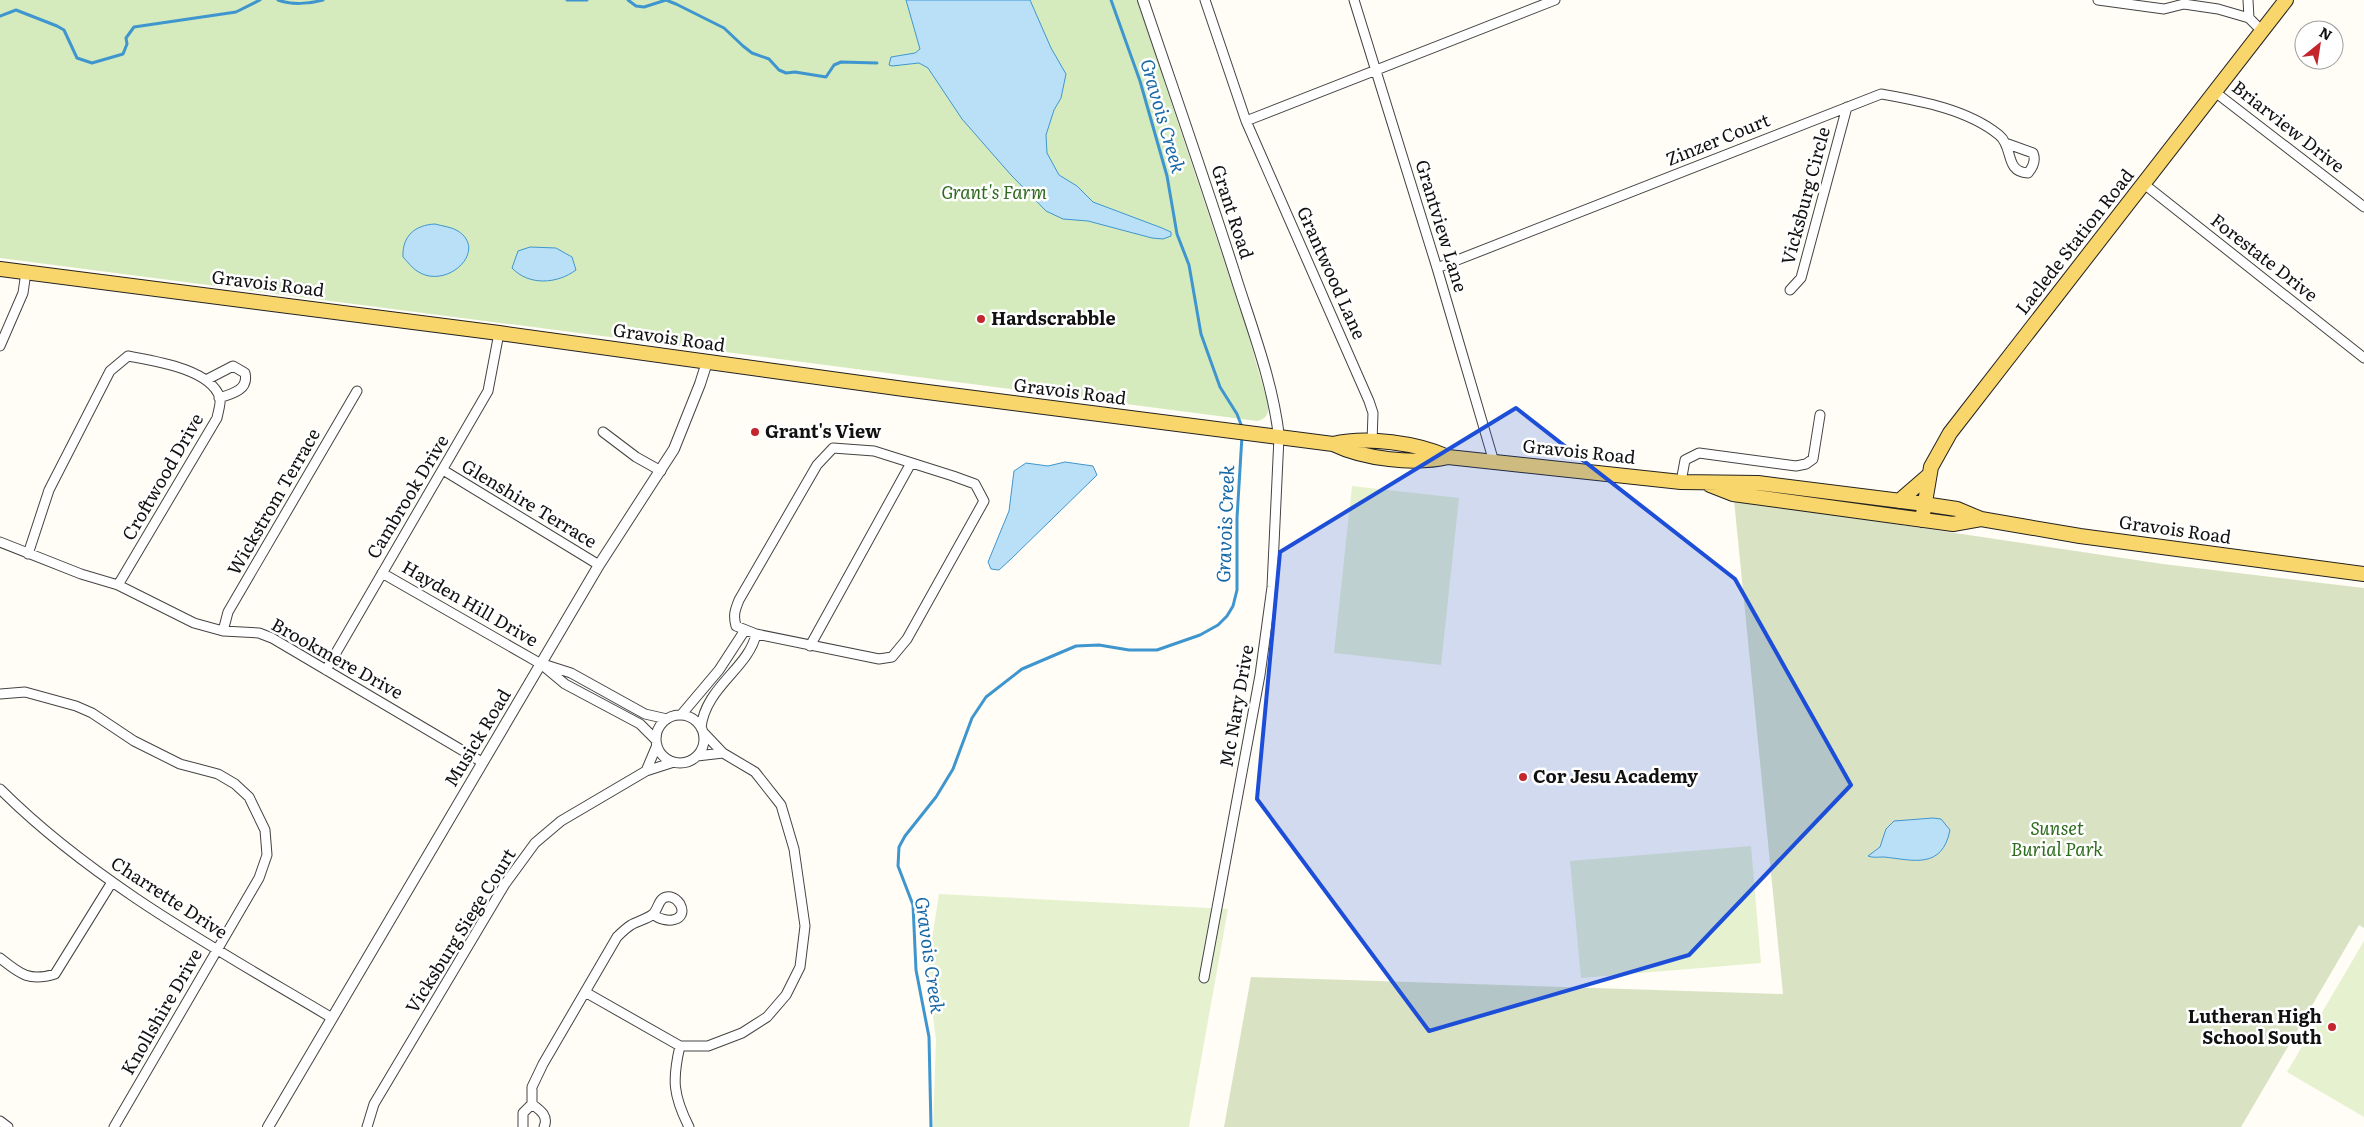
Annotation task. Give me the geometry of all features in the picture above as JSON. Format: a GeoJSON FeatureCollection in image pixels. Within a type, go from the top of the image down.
{"type":"FeatureCollection","features":[{"type":"Feature","properties":{"kind":"main road","name":"Laclede Station Road"},"geometry":{"type":"LineString","coordinates":[[1922,520],[1929,475],[1935,457],[1950,433],[2286,0]]}},
{"type":"Feature","properties":{"kind":"main road","name":"Gravois Road"},"geometry":{"type":"LineString","coordinates":[[0,269],[1333,444],[1353,454],[1427,462],[1448,457]]}},
{"type":"Feature","properties":{"kind":"main road","name":"Gravois Road"},"geometry":{"type":"LineString","coordinates":[[1333,444],[1354,439],[1428,448],[1448,457],[1681,482],[1707,484],[1758,483],[1957,509],[1981,519],[2123,542],[2364,574]]}},
{"type":"Feature","properties":{"kind":"main road"},"geometry":{"type":"LineString","coordinates":[[1899,501],[1929,475]]}},
{"type":"Feature","properties":{"kind":"main road","name":"Gravois Road"},"geometry":{"type":"LineString","coordinates":[[1707,484],[1733,494],[1953,524],[1981,519]]}},
{"type":"Feature","properties":{"kind":"street","name":"Grant Road"},"geometry":{"type":"LineString","coordinates":[[1143,0],[1212,200],[1265,369],[1275,406],[1279,437]]}},
{"type":"Feature","properties":{"kind":"street","name":"Grantwood Lane"},"geometry":{"type":"LineString","coordinates":[[1205,0],[1246,121],[1369,401],[1372,413],[1372,442]]}},
{"type":"Feature","properties":{"kind":"street","name":"Grantview Lane"},"geometry":{"type":"LineString","coordinates":[[1354,0],[1437,268],[1494,462]]}},
{"type":"Feature","properties":{"kind":"street"},"geometry":{"type":"LineString","coordinates":[[1246,121],[1554,0]]}},
{"type":"Feature","properties":{"kind":"street"},"geometry":{"type":"LineString","coordinates":[[2098,0],[2164,9],[2186,2],[2249,18],[2262,31]]}},
{"type":"Feature","properties":{"kind":"street"},"geometry":{"type":"LineString","coordinates":[[2248,0],[2249,18]]}},
{"type":"Feature","properties":{"kind":"street","name":"Briarview Drive"},"geometry":{"type":"LineString","coordinates":[[2215,92],[2364,207]]}},
{"type":"Feature","properties":{"kind":"street","name":"Zinzer Court"},"geometry":{"type":"LineString","coordinates":[[1437,268],[1881,94],[1920,101],[1982,124],[2000,135],[2008,144]]}},
{"type":"Feature","properties":{"kind":"street","name":"Vicksburg Circle"},"geometry":{"type":"LineString","coordinates":[[1790,290],[1801,278],[1847,107]]}},
{"type":"Feature","properties":{"kind":"street","name":"Forestate Drive"},"geometry":{"type":"LineString","coordinates":[[2144,184],[2364,358]]}},
{"type":"Feature","properties":{"kind":"street"},"geometry":{"type":"LineString","coordinates":[[0,346],[23,293],[26,272]]}},
{"type":"Feature","properties":{"kind":"street","name":"Cambrook Drive"},"geometry":{"type":"LineString","coordinates":[[326,670],[488,391],[499,333]]}},
{"type":"Feature","properties":{"kind":"street"},"geometry":{"type":"LineString","coordinates":[[28,554],[49,490],[110,371],[119,361],[128,356],[151,360],[192,372],[208,381],[233,366],[245,373],[245,384],[241,389],[219,398]]}},
{"type":"Feature","properties":{"kind":"street","name":"Musick Road"},"geometry":{"type":"LineString","coordinates":[[268,1127],[599,565],[622,527],[661,472],[685,426],[707,362]]}},
{"type":"Feature","properties":{"kind":"street","name":"Croftwood Drive"},"geometry":{"type":"LineString","coordinates":[[118,586],[217,418],[219,398],[208,381]]}},
{"type":"Feature","properties":{"kind":"street","name":"Wickstrom Terrace"},"geometry":{"type":"LineString","coordinates":[[223,631],[228,612],[357,391]]}},
{"type":"Feature","properties":{"kind":"street"},"geometry":{"type":"LineString","coordinates":[[1681,482],[1685,460],[1699,453],[1796,466],[1806,464],[1813,458],[1820,415]]}},
{"type":"Feature","properties":{"kind":"street"},"geometry":{"type":"LineString","coordinates":[[602,432],[636,457],[661,472]]}},
{"type":"Feature","properties":{"kind":"street","name":"Mc Nary Drive"},"geometry":{"type":"LineString","coordinates":[[1204,978],[1262,665],[1272,587],[1279,437]]}},
{"type":"Feature","properties":{"kind":"street"},"geometry":{"type":"LineString","coordinates":[[833,448],[874,451],[911,462],[975,484],[984,501],[980,512],[907,639],[892,657],[879,659],[810,646],[756,634],[736,626],[733,614],[738,600],[817,465],[827,453],[833,448]]}},
{"type":"Feature","properties":{"kind":"street"},"geometry":{"type":"LineString","coordinates":[[810,646],[911,462]]}},
{"type":"Feature","properties":{"kind":"street","name":"Glenshire Terrace"},"geometry":{"type":"LineString","coordinates":[[443,470],[599,565]]}},
{"type":"Feature","properties":{"kind":"street","name":"Brookmere Drive"},"geometry":{"type":"LineString","coordinates":[[0,542],[118,586],[194,623],[223,631],[260,633],[272,638],[482,762]]}},
{"type":"Feature","properties":{"kind":"street","name":"Hayden Hill Drive"},"geometry":{"type":"LineString","coordinates":[[382,573],[541,664]]}},
{"type":"Feature","properties":{"kind":"street"},"geometry":{"type":"LineString","coordinates":[[681,715],[719,670],[745,630]]}},
{"type":"Feature","properties":{"kind":"street"},"geometry":{"type":"LineString","coordinates":[[541,664],[565,684],[640,724],[656,743],[661,754],[674,762],[689,761],[697,756],[703,747],[702,714],[709,701],[750,649],[756,634]]}},
{"type":"Feature","properties":{"kind":"street"},"geometry":{"type":"LineString","coordinates":[[541,664],[571,673],[645,714],[667,719],[681,715],[691,717],[723,753],[755,772],[781,805],[794,848],[805,926],[800,967],[786,995],[767,1017],[742,1034],[708,1046],[680,1046],[585,992]]}},
{"type":"Feature","properties":{"kind":"street","name":"Knollshire Drive"},"geometry":{"type":"LineString","coordinates":[[0,694],[25,692],[76,706],[92,713],[134,741],[180,764],[218,774],[235,784],[250,798],[266,830],[267,855],[259,878],[114,1127]]}},
{"type":"Feature","properties":{"kind":"street"},"geometry":{"type":"LineString","coordinates":[[646,771],[656,743],[657,730],[667,719]]}},
{"type":"Feature","properties":{"kind":"street"},"geometry":{"type":"LineString","coordinates":[[697,756],[723,753]]}},
{"type":"Feature","properties":{"kind":"street","name":"Vicksburg Siege Court"},"geometry":{"type":"LineString","coordinates":[[368,1127],[379,1096],[505,884],[535,843],[561,821],[646,771],[674,762]]}},
{"type":"Feature","properties":{"kind":"street","name":"Charrette Drive"},"geometry":{"type":"LineString","coordinates":[[0,789],[20,809],[112,882],[216,949],[332,1018]]}},
{"type":"Feature","properties":{"kind":"street"},"geometry":{"type":"LineString","coordinates":[[0,958],[18,973],[40,979],[55,974],[112,882]]}},
{"type":"Feature","properties":{"kind":"street"},"geometry":{"type":"LineString","coordinates":[[524,1127],[523,1113],[532,1104],[532,1087],[543,1064],[617,938],[629,926],[653,914]]}},
{"type":"Feature","properties":{"kind":"street"},"geometry":{"type":"LineString","coordinates":[[680,1046],[674,1074],[678,1106],[689,1127]]}},
{"type":"Feature","properties":{"kind":"street"},"geometry":{"type":"LineString","coordinates":[[532,1104],[543,1113],[546,1120],[544,1127]]}},
{"type":"Feature","properties":{"kind":"street"},"geometry":{"type":"LineString","coordinates":[[0,1121],[8,1127]]}},
{"type":"Feature","properties":{"kind":"highlighted area"},"geometry":{"type":"Polygon","coordinates":[[[1516,408],[1735,579],[1851,785],[1689,955],[1429,1031],[1257,799],[1280,552],[1516,408]]]}},
{"type":"Feature","properties":{"kind":"green space","name":"Grant's Farm"},"geometry":{"type":"Polygon","coordinates":[[[0,0],[1137,0],[1243,317],[1268,404],[1268,413],[1263,419],[1257,421],[0,258],[0,0]]]}},
{"type":"Feature","properties":{"kind":"green space"},"geometry":{"type":"Polygon","coordinates":[[[1352,486],[1459,498],[1441,665],[1334,653],[1352,486]]]}},
{"type":"Feature","properties":{"kind":"green space","name":"Sunset Burial Park"},"geometry":{"type":"Polygon","coordinates":[[[1734,500],[2163,564],[2364,588],[2364,928],[2359,925],[2241,1127],[1224,1127],[1251,977],[1783,994],[1734,500]]]}},
{"type":"Feature","properties":{"kind":"green space"},"geometry":{"type":"Polygon","coordinates":[[[1751,846],[1761,963],[1581,978],[1570,861],[1751,846]]]}},
{"type":"Feature","properties":{"kind":"green space"},"geometry":{"type":"Polygon","coordinates":[[[939,894],[1228,909],[1189,1127],[933,1127],[936,1040],[927,970],[939,894]]]}},
{"type":"Feature","properties":{"kind":"green space"},"geometry":{"type":"Polygon","coordinates":[[[2364,941],[2364,1117],[2287,1072],[2364,941]]]}},
{"type":"Feature","properties":{"kind":"water"},"geometry":{"type":"Polygon","coordinates":[[[906,0],[1030,0],[1051,48],[1066,74],[1061,98],[1054,110],[1046,135],[1047,153],[1059,175],[1077,186],[1093,202],[1162,228],[1171,232],[1171,236],[1163,239],[1152,238],[1088,221],[1063,219],[1046,211],[1011,175],[962,119],[928,68],[919,63],[889,65],[891,57],[915,53],[920,49],[906,0]]]}},
{"type":"Feature","properties":{"kind":"water"},"geometry":{"type":"Polygon","coordinates":[[[435,224],[458,231],[466,239],[469,248],[466,258],[460,266],[440,276],[428,276],[411,266],[403,257],[403,250],[411,233],[421,227],[435,224]]]}},
{"type":"Feature","properties":{"kind":"water"},"geometry":{"type":"Polygon","coordinates":[[[530,247],[556,248],[572,257],[576,270],[568,275],[552,280],[543,281],[526,278],[512,268],[518,251],[530,247]]]}},
{"type":"Feature","properties":{"kind":"water"},"geometry":{"type":"Polygon","coordinates":[[[1065,462],[1093,466],[1097,475],[999,570],[991,569],[988,562],[1009,511],[1014,471],[1026,463],[1048,466],[1065,462]]]}},
{"type":"Feature","properties":{"kind":"water"},"geometry":{"type":"Polygon","coordinates":[[[1941,819],[1950,830],[1946,843],[1940,852],[1933,857],[1925,860],[1905,860],[1868,856],[1880,847],[1886,829],[1894,821],[1941,819]]]}},
{"type":"Feature","properties":{"kind":"waterway"},"geometry":{"type":"LineString","coordinates":[[0,16],[16,10],[57,26],[64,30],[77,58],[92,63],[123,54],[127,44],[126,38],[134,27],[236,12],[260,0]]}},
{"type":"Feature","properties":{"kind":"waterway"},"geometry":{"type":"LineString","coordinates":[[278,0],[289,3],[323,0]]}},
{"type":"Feature","properties":{"kind":"waterway"},"geometry":{"type":"LineString","coordinates":[[567,0],[587,0]]}},
{"type":"Feature","properties":{"kind":"waterway"},"geometry":{"type":"LineString","coordinates":[[628,0],[636,6],[644,7],[666,0],[676,4],[724,28],[752,53],[769,59],[779,70],[786,73],[795,72],[826,77],[834,65],[841,62],[877,63]]}},
{"type":"Feature","properties":{"kind":"waterway","name":"Gravois Creek"},"geometry":{"type":"LineString","coordinates":[[1111,0],[1140,81],[1167,176],[1177,234],[1189,265],[1201,334],[1220,387],[1237,414],[1242,427]]}},
{"type":"Feature","properties":{"kind":"waterway","name":"Gravois Creek"},"geometry":{"type":"LineString","coordinates":[[931,1127],[929,1037],[916,970],[913,905],[898,866],[899,847],[905,836],[936,797],[953,769],[972,718],[986,697],[1022,669],[1076,646],[1099,645],[1129,650],[1157,650],[1200,635],[1218,625],[1227,616],[1233,606],[1237,590],[1237,518],[1242,436]]}},
{"type":"Feature","properties":{"kind":"place","name":"Hardscrabble"},"geometry":{"type":"Point","coordinates":[981,319]}},
{"type":"Feature","properties":{"kind":"place","name":"Grant's View"},"geometry":{"type":"Point","coordinates":[755,432]}},
{"type":"Feature","properties":{"kind":"place","name":"Cor Jesu Academy"},"geometry":{"type":"Point","coordinates":[1523,777]}},
{"type":"Feature","properties":{"kind":"place","name":"Lutheran High School South"},"geometry":{"type":"Point","coordinates":[2332,1027]}}]}
